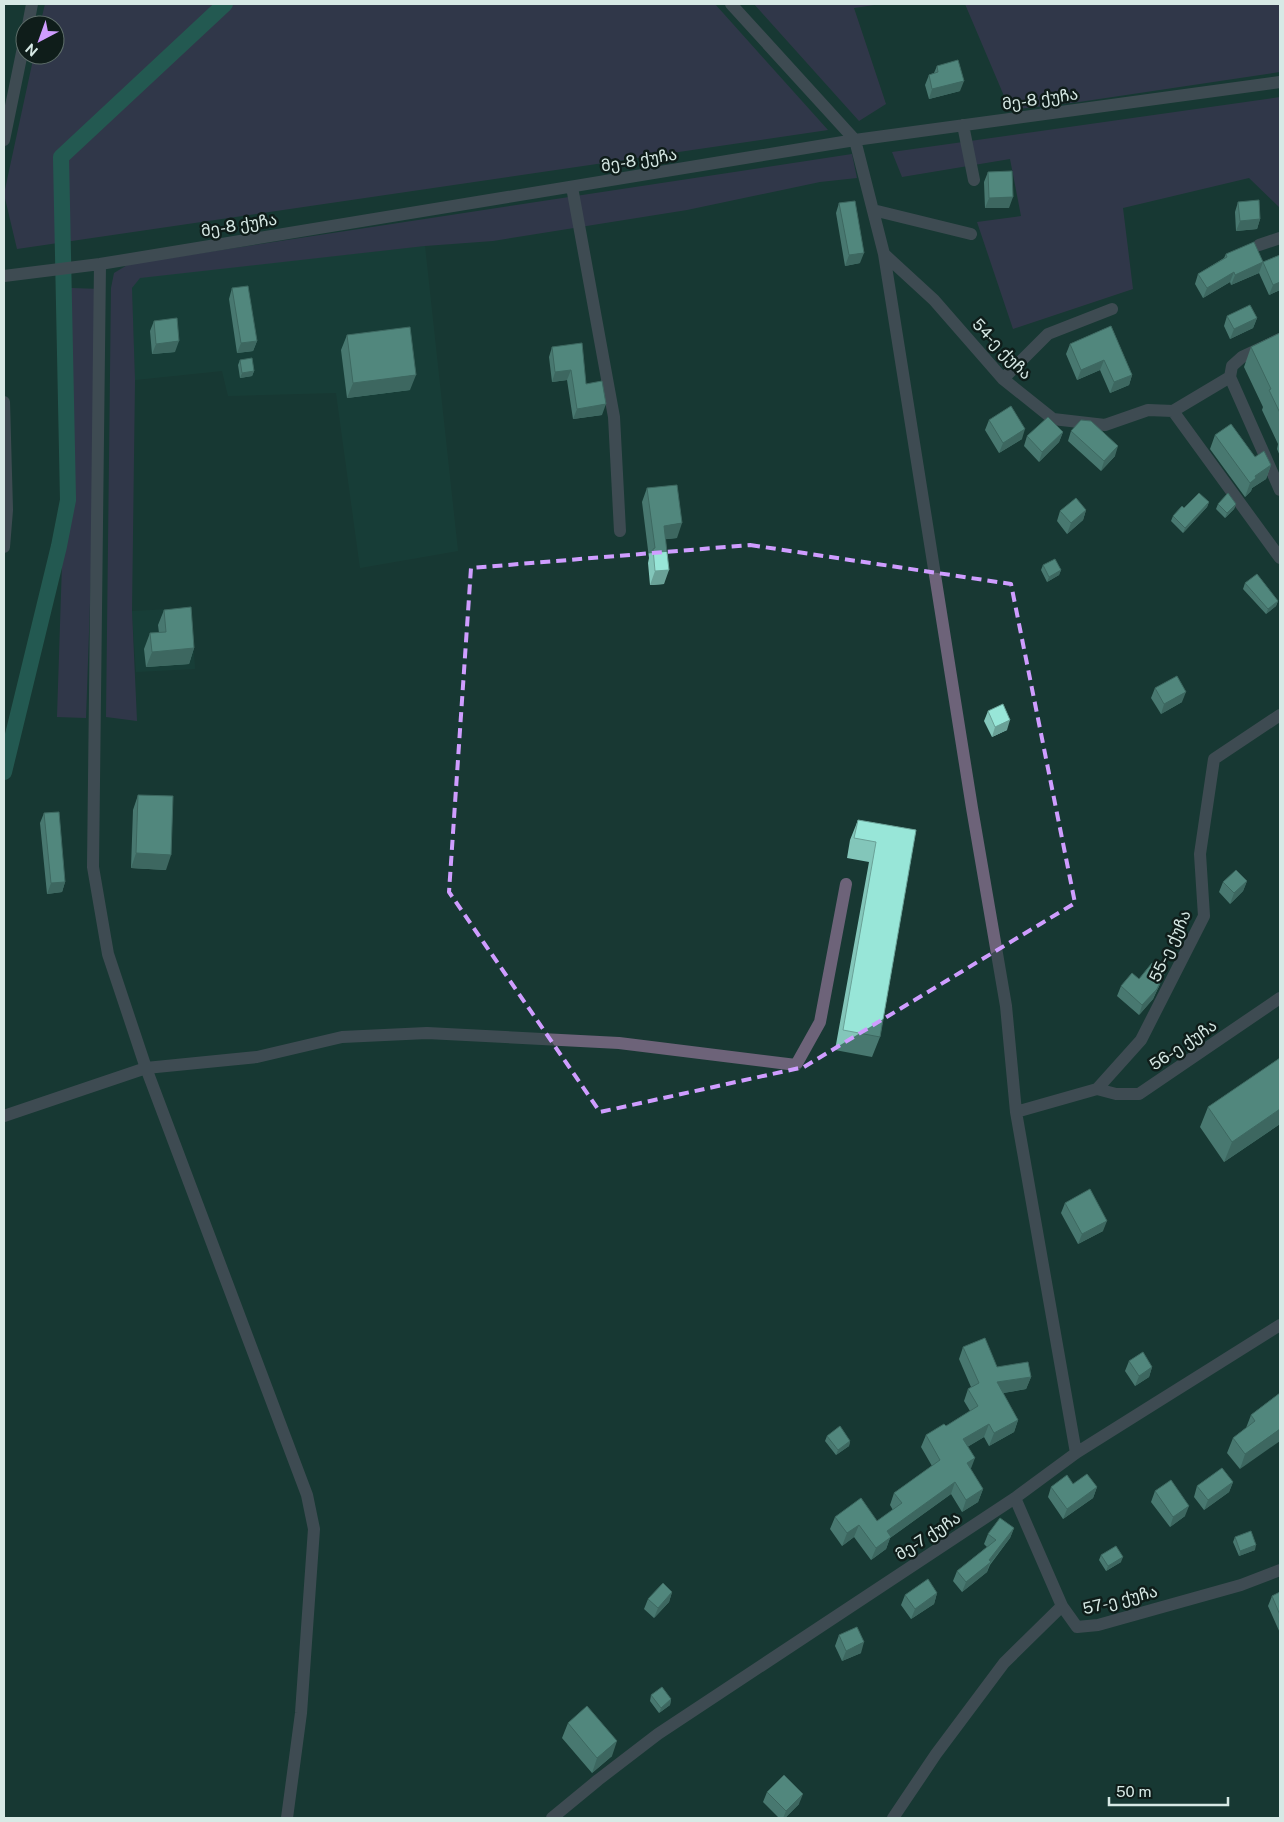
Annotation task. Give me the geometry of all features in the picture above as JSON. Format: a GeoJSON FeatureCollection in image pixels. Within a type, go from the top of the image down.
{"type":"FeatureCollection","features":[{"type":"Feature","properties":{"kind":"street"},"geometry":{"type":"LineString","coordinates":[[731,4],[855,140],[884,254],[1006,1006],[1016,1112],[1076,1454]]}},
{"type":"Feature","properties":{"kind":"street"},"geometry":{"type":"LineString","coordinates":[[4,140],[19,65]]}},
{"type":"Feature","properties":{"kind":"street","name":"მე-8 ქუჩა"},"geometry":{"type":"LineString","coordinates":[[4,276],[100,264],[855,140],[1280,82]]}},
{"type":"Feature","properties":{"kind":"street"},"geometry":{"type":"LineString","coordinates":[[963,126],[974,180]]}},
{"type":"Feature","properties":{"kind":"street"},"geometry":{"type":"LineString","coordinates":[[572,187],[614,417],[620,532]]}},
{"type":"Feature","properties":{"kind":"street"},"geometry":{"type":"LineString","coordinates":[[873,210],[971,234]]}},
{"type":"Feature","properties":{"kind":"street"},"geometry":{"type":"LineString","coordinates":[[1259,245],[1280,238]]}},
{"type":"Feature","properties":{"kind":"street","name":"54-ე ქუჩა"},"geometry":{"type":"LineString","coordinates":[[884,254],[934,300],[1003,379],[1053,419],[1105,425],[1148,410],[1173,411]]}},
{"type":"Feature","properties":{"kind":"street"},"geometry":{"type":"LineString","coordinates":[[100,264],[93,868],[108,954],[146,1068],[307,1495],[314,1530],[301,1713],[287,1818]]}},
{"type":"Feature","properties":{"kind":"street"},"geometry":{"type":"LineString","coordinates":[[1003,379],[1048,334],[1112,308]]}},
{"type":"Feature","properties":{"kind":"street"},"geometry":{"type":"LineString","coordinates":[[1280,339],[1242,356],[1232,366],[1230,377],[1280,490]]}},
{"type":"Feature","properties":{"kind":"street"},"geometry":{"type":"LineString","coordinates":[[1230,377],[1173,411],[1280,558]]}},
{"type":"Feature","properties":{"kind":"street"},"geometry":{"type":"LineString","coordinates":[[4,402],[7,510],[4,547]]}},
{"type":"Feature","properties":{"kind":"street","name":"55-ე ქუჩა"},"geometry":{"type":"LineString","coordinates":[[1097,1089],[1141,1040],[1204,916],[1200,854],[1214,759],[1280,715]]}},
{"type":"Feature","properties":{"kind":"street"},"geometry":{"type":"LineString","coordinates":[[4,1116],[146,1068],[257,1057],[342,1037],[427,1033],[619,1043],[796,1065],[820,1022],[846,884]]}},
{"type":"Feature","properties":{"kind":"street","name":"56-ე ქუჩა"},"geometry":{"type":"LineString","coordinates":[[1097,1089],[1116,1094],[1139,1094],[1280,998]]}},
{"type":"Feature","properties":{"kind":"street"},"geometry":{"type":"LineString","coordinates":[[1016,1112],[1097,1089]]}},
{"type":"Feature","properties":{"kind":"street","name":"მე-7 ქუჩა"},"geometry":{"type":"LineString","coordinates":[[552,1818],[658,1734],[1015,1498],[1076,1454],[1280,1324]]}},
{"type":"Feature","properties":{"kind":"street","name":"57-ე ქუჩა"},"geometry":{"type":"LineString","coordinates":[[1015,1498],[1062,1606],[1077,1627],[1098,1625],[1241,1585],[1280,1570]]}},
{"type":"Feature","properties":{"kind":"street"},"geometry":{"type":"LineString","coordinates":[[893,1818],[936,1754],[1004,1663],[1062,1606]]}},
{"type":"Feature","properties":{"kind":"highlighted area"},"geometry":{"type":"Polygon","coordinates":[[[750,545],[1011,584],[1075,903],[804,1067],[600,1112],[449,892],[471,568],[750,545]]]}},
{"type":"Feature","properties":{"kind":"shaded area"},"geometry":{"type":"Polygon","coordinates":[[[45,4],[715,4],[828,130],[17,249],[4,194],[32,65],[65,65],[65,15],[42,15],[45,4]]]}},
{"type":"Feature","properties":{"kind":"shaded area"},"geometry":{"type":"Polygon","coordinates":[[[754,4],[881,4],[854,8],[886,104],[859,121],[754,4]]]}},
{"type":"Feature","properties":{"kind":"shaded area"},"geometry":{"type":"Polygon","coordinates":[[[965,4],[1280,4],[1280,72],[1079,102],[1010,110],[965,4]]]}},
{"type":"Feature","properties":{"kind":"shaded area"},"geometry":{"type":"Polygon","coordinates":[[[1280,97],[1280,208],[1249,178],[1123,208],[1133,289],[1013,329],[977,222],[1021,216],[1010,159],[902,177],[892,152],[1280,97]]]}},
{"type":"Feature","properties":{"kind":"shaded area"},"geometry":{"type":"Polygon","coordinates":[[[852,154],[857,178],[820,182],[687,210],[493,241],[425,246],[140,278],[132,288],[135,380],[132,611],[137,721],[106,717],[111,288],[114,273],[129,264],[852,154]]]}},
{"type":"Feature","properties":{"kind":"shaded area"},"geometry":{"type":"Polygon","coordinates":[[[425,246],[458,551],[360,568],[336,393],[228,396],[222,371],[135,380],[132,288],[140,277],[425,246]]]}},
{"type":"Feature","properties":{"kind":"shaded area"},"geometry":{"type":"Polygon","coordinates":[[[71,288],[101,289],[86,718],[57,717],[71,288]]]}},
{"type":"Feature","properties":{"kind":"shaded area"},"geometry":{"type":"Polygon","coordinates":[[[191,608],[195,669],[136,672],[132,611],[191,608]]]}},
{"type":"Feature","properties":{"kind":"building"},"geometry":{"type":"Polygon","coordinates":[[[958,60],[964,81],[932,89],[929,75],[938,72],[937,66],[958,60]]]}},
{"type":"Feature","properties":{"kind":"building"},"geometry":{"type":"Polygon","coordinates":[[[1012,171],[1013,197],[989,198],[988,172],[1012,171]]]}},
{"type":"Feature","properties":{"kind":"building"},"geometry":{"type":"Polygon","coordinates":[[[1259,200],[1260,219],[1240,221],[1238,202],[1259,200]]]}},
{"type":"Feature","properties":{"kind":"building"},"geometry":{"type":"Polygon","coordinates":[[[855,201],[864,253],[849,255],[839,203],[855,201]]]}},
{"type":"Feature","properties":{"kind":"building"},"geometry":{"type":"Polygon","coordinates":[[[1254,242],[1263,262],[1235,275],[1234,272],[1207,288],[1198,274],[1227,257],[1226,254],[1254,242]]]}},
{"type":"Feature","properties":{"kind":"building"},"geometry":{"type":"Polygon","coordinates":[[[1280,255],[1280,282],[1273,285],[1263,262],[1280,255]]]}},
{"type":"Feature","properties":{"kind":"building"},"geometry":{"type":"Polygon","coordinates":[[[248,286],[257,341],[241,343],[232,288],[248,286]]]}},
{"type":"Feature","properties":{"kind":"building"},"geometry":{"type":"Polygon","coordinates":[[[1250,305],[1257,318],[1234,329],[1227,316],[1250,305]]]}},
{"type":"Feature","properties":{"kind":"building"},"geometry":{"type":"Polygon","coordinates":[[[177,318],[179,341],[156,344],[154,321],[177,318]]]}},
{"type":"Feature","properties":{"kind":"building"},"geometry":{"type":"Polygon","coordinates":[[[1111,326],[1132,375],[1114,382],[1104,360],[1081,370],[1070,344],[1111,326]]]}},
{"type":"Feature","properties":{"kind":"building"},"geometry":{"type":"Polygon","coordinates":[[[410,327],[416,375],[353,383],[347,335],[410,327]]]}},
{"type":"Feature","properties":{"kind":"building"},"geometry":{"type":"Polygon","coordinates":[[[1280,333],[1280,413],[1251,347],[1280,333]]]}},
{"type":"Feature","properties":{"kind":"building"},"geometry":{"type":"Polygon","coordinates":[[[582,343],[586,384],[602,381],[606,404],[577,409],[571,370],[555,372],[552,347],[582,343]]]}},
{"type":"Feature","properties":{"kind":"building"},"geometry":{"type":"Polygon","coordinates":[[[252,358],[254,371],[242,373],[240,360],[252,358]]]}},
{"type":"Feature","properties":{"kind":"building"},"geometry":{"type":"Polygon","coordinates":[[[1011,406],[1025,429],[1003,443],[989,420],[1011,406]]]}},
{"type":"Feature","properties":{"kind":"building"},"geometry":{"type":"Polygon","coordinates":[[[1048,417],[1063,432],[1042,452],[1027,436],[1048,417]]]}},
{"type":"Feature","properties":{"kind":"building"},"geometry":{"type":"Polygon","coordinates":[[[1081,420],[1091,421],[1118,446],[1104,461],[1071,431],[1081,420]]]}},
{"type":"Feature","properties":{"kind":"building"},"geometry":{"type":"Polygon","coordinates":[[[1231,424],[1255,457],[1264,451],[1271,465],[1255,476],[1256,478],[1250,483],[1215,435],[1231,424]]]}},
{"type":"Feature","properties":{"kind":"building"},"geometry":{"type":"Polygon","coordinates":[[[677,485],[682,523],[664,526],[669,570],[655,571],[653,549],[655,548],[647,488],[677,485]]]}},
{"type":"Feature","properties":{"kind":"building"},"geometry":{"type":"Polygon","coordinates":[[[1199,493],[1209,502],[1185,528],[1173,516],[1182,506],[1184,508],[1199,493]]]}},
{"type":"Feature","properties":{"kind":"building"},"geometry":{"type":"Polygon","coordinates":[[[1228,493],[1236,504],[1227,513],[1218,504],[1228,493]]]}},
{"type":"Feature","properties":{"kind":"building"},"geometry":{"type":"Polygon","coordinates":[[[1076,498],[1086,510],[1071,523],[1060,511],[1076,498]]]}},
{"type":"Feature","properties":{"kind":"building"},"geometry":{"type":"Polygon","coordinates":[[[1055,559],[1061,570],[1049,577],[1043,565],[1055,559]]]}},
{"type":"Feature","properties":{"kind":"building"},"geometry":{"type":"Polygon","coordinates":[[[1257,574],[1278,601],[1268,609],[1245,583],[1257,574]]]}},
{"type":"Feature","properties":{"kind":"building"},"geometry":{"type":"Polygon","coordinates":[[[191,607],[194,648],[152,652],[150,633],[166,632],[164,610],[191,607]]]}},
{"type":"Feature","properties":{"kind":"building"},"geometry":{"type":"Polygon","coordinates":[[[1177,676],[1186,692],[1164,704],[1155,688],[1177,676]]]}},
{"type":"Feature","properties":{"kind":"building"},"geometry":{"type":"Polygon","coordinates":[[[1003,704],[1010,720],[995,727],[988,711],[1003,704]]]}},
{"type":"Feature","properties":{"kind":"building"},"geometry":{"type":"Polygon","coordinates":[[[138,795],[173,796],[171,855],[136,853],[138,795]]]}},
{"type":"Feature","properties":{"kind":"building"},"geometry":{"type":"Polygon","coordinates":[[[59,812],[65,882],[51,883],[44,813],[59,812]]]}},
{"type":"Feature","properties":{"kind":"building"},"geometry":{"type":"Polygon","coordinates":[[[858,820],[916,830],[880,1037],[843,1030],[876,842],[854,838],[858,820]]]}},
{"type":"Feature","properties":{"kind":"building"},"geometry":{"type":"Polygon","coordinates":[[[1236,870],[1247,881],[1234,893],[1223,882],[1236,870]]]}},
{"type":"Feature","properties":{"kind":"building"},"geometry":{"type":"Polygon","coordinates":[[[1152,963],[1164,974],[1157,989],[1142,1005],[1121,986],[1132,973],[1139,979],[1152,963]]]}},
{"type":"Feature","properties":{"kind":"building"},"geometry":{"type":"Polygon","coordinates":[[[1280,1058],[1280,1109],[1232,1142],[1208,1107],[1280,1058]]]}},
{"type":"Feature","properties":{"kind":"building"},"geometry":{"type":"Polygon","coordinates":[[[1090,1189],[1107,1221],[1082,1234],[1065,1203],[1090,1189]]]}},
{"type":"Feature","properties":{"kind":"building"},"geometry":{"type":"Polygon","coordinates":[[[985,1338],[997,1367],[1028,1362],[1031,1377],[997,1382],[1018,1420],[994,1433],[989,1424],[963,1439],[975,1458],[967,1463],[983,1489],[966,1500],[955,1482],[887,1531],[891,1537],[876,1548],[859,1525],[847,1533],[835,1517],[861,1498],[877,1521],[902,1503],[894,1493],[940,1460],[926,1435],[944,1424],[946,1426],[978,1406],[968,1389],[979,1383],[963,1347],[985,1338]]]}},
{"type":"Feature","properties":{"kind":"building"},"geometry":{"type":"Polygon","coordinates":[[[1143,1352],[1152,1367],[1139,1376],[1129,1361],[1143,1352]]]}},
{"type":"Feature","properties":{"kind":"building"},"geometry":{"type":"Polygon","coordinates":[[[1280,1393],[1280,1429],[1245,1454],[1233,1438],[1255,1421],[1251,1415],[1280,1393]]]}},
{"type":"Feature","properties":{"kind":"building"},"geometry":{"type":"Polygon","coordinates":[[[840,1426],[850,1441],[838,1450],[827,1436],[840,1426]]]}},
{"type":"Feature","properties":{"kind":"building"},"geometry":{"type":"Polygon","coordinates":[[[1222,1468],[1233,1482],[1208,1500],[1197,1486],[1222,1468]]]}},
{"type":"Feature","properties":{"kind":"building"},"geometry":{"type":"Polygon","coordinates":[[[1087,1474],[1097,1487],[1067,1509],[1051,1487],[1067,1475],[1073,1484],[1087,1474]]]}},
{"type":"Feature","properties":{"kind":"building"},"geometry":{"type":"Polygon","coordinates":[[[1171,1480],[1189,1506],[1173,1517],[1155,1491],[1171,1480]]]}},
{"type":"Feature","properties":{"kind":"building"},"geometry":{"type":"Polygon","coordinates":[[[1000,1518],[1014,1528],[989,1560],[991,1562],[966,1582],[957,1571],[996,1540],[988,1534],[1000,1518]]]}},
{"type":"Feature","properties":{"kind":"building"},"geometry":{"type":"Polygon","coordinates":[[[1251,1531],[1256,1545],[1240,1551],[1235,1537],[1251,1531]]]}},
{"type":"Feature","properties":{"kind":"building"},"geometry":{"type":"Polygon","coordinates":[[[1116,1546],[1123,1557],[1108,1566],[1101,1555],[1116,1546]]]}},
{"type":"Feature","properties":{"kind":"building"},"geometry":{"type":"Polygon","coordinates":[[[928,1579],[937,1593],[915,1609],[905,1595],[928,1579]]]}},
{"type":"Feature","properties":{"kind":"building"},"geometry":{"type":"Polygon","coordinates":[[[663,1583],[672,1592],[658,1608],[648,1599],[663,1583]]]}},
{"type":"Feature","properties":{"kind":"building"},"geometry":{"type":"Polygon","coordinates":[[[1280,1592],[1280,1615],[1272,1596],[1280,1592]]]}},
{"type":"Feature","properties":{"kind":"building"},"geometry":{"type":"Polygon","coordinates":[[[857,1627],[864,1642],[846,1651],[839,1635],[857,1627]]]}},
{"type":"Feature","properties":{"kind":"building"},"geometry":{"type":"Polygon","coordinates":[[[662,1687],[671,1699],[661,1708],[651,1695],[662,1687]]]}},
{"type":"Feature","properties":{"kind":"building"},"geometry":{"type":"Polygon","coordinates":[[[587,1706],[617,1741],[597,1758],[568,1723],[587,1706]]]}},
{"type":"Feature","properties":{"kind":"building"},"geometry":{"type":"Polygon","coordinates":[[[784,1775],[803,1794],[786,1811],[767,1792],[784,1775]]]}},
{"type":"Feature","properties":{"kind":"waterway"},"geometry":{"type":"LineString","coordinates":[[4,772],[59,546],[68,500],[61,157],[225,4]]}}]}
